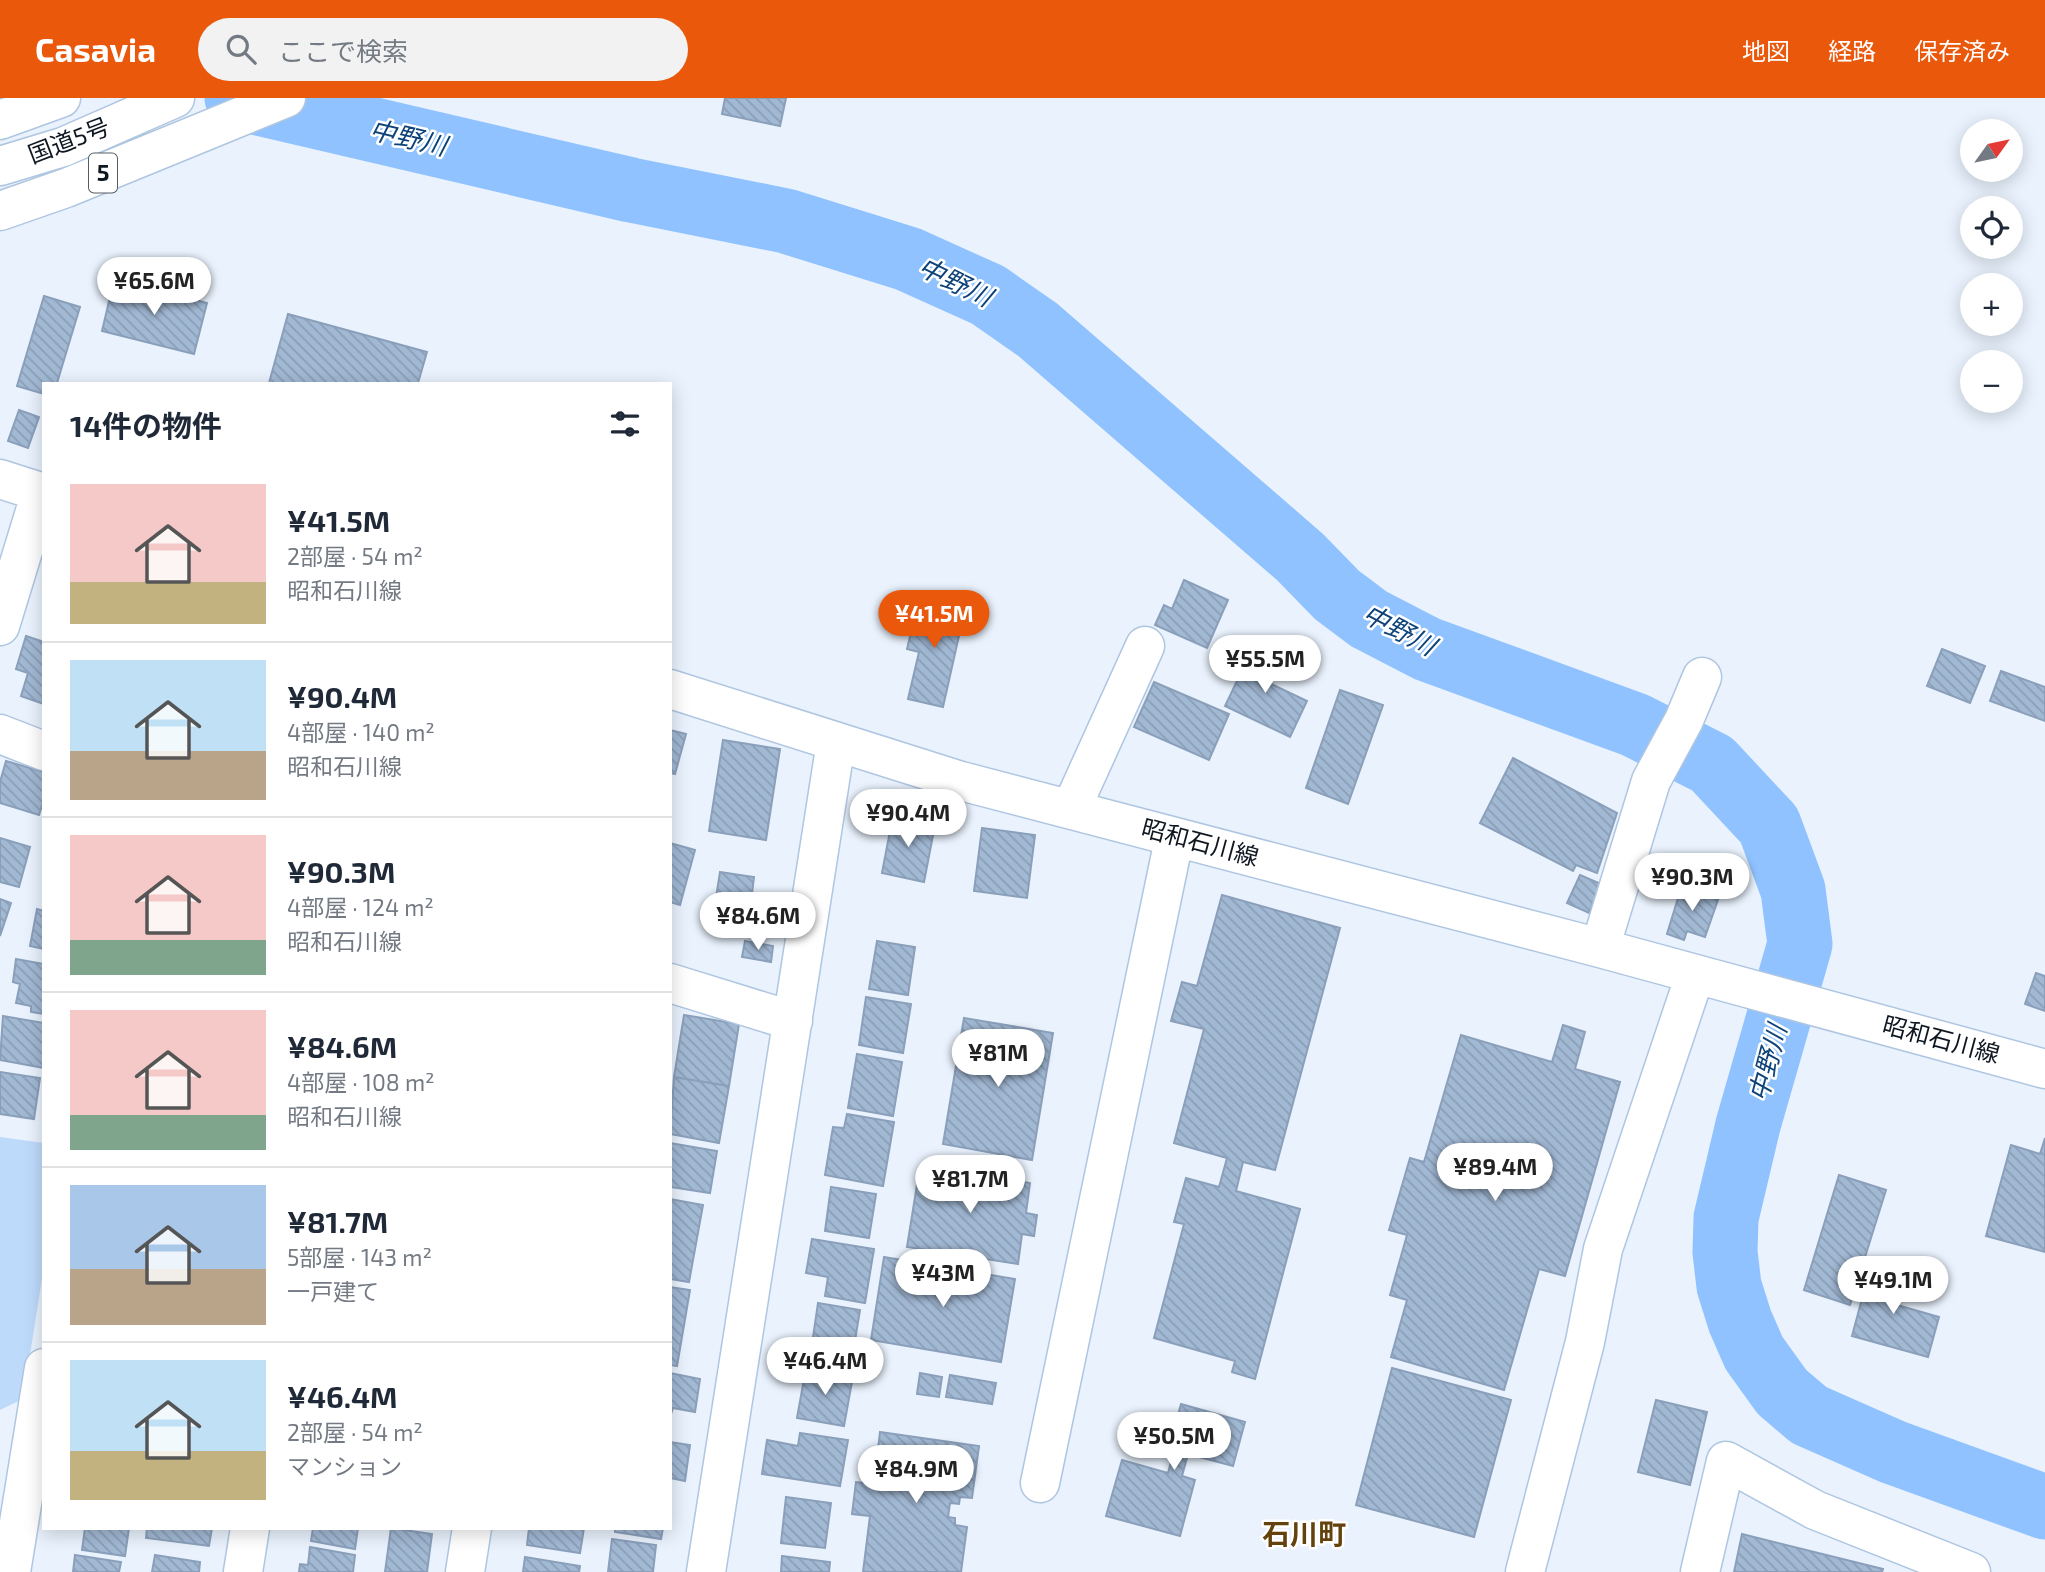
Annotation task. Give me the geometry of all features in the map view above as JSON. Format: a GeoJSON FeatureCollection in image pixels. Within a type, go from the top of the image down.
{"type":"FeatureCollection","features":[{"type":"Feature","properties":{"kind":"main road"},"geometry":{"type":"LineString","coordinates":[[0,120],[61,98]]}},
{"type":"Feature","properties":{"kind":"main road","name":"国道5号"},"geometry":{"type":"LineString","coordinates":[[0,166],[63,147],[175,98]]}},
{"type":"Feature","properties":{"kind":"main road","name":"5"},"geometry":{"type":"LineString","coordinates":[[0,211],[66,188],[286,98]]}},
{"type":"Feature","properties":{"kind":"main road"},"geometry":{"type":"LineString","coordinates":[[0,479],[42,492],[0,626]]}},
{"type":"Feature","properties":{"kind":"main road"},"geometry":{"type":"LineString","coordinates":[[1071,809],[1144,646]]}},
{"type":"Feature","properties":{"kind":"main road"},"geometry":{"type":"LineString","coordinates":[[1600,948],[1651,781],[1684,720],[1702,677]]}},
{"type":"Feature","properties":{"kind":"main road","name":"昭和石川線"},"geometry":{"type":"LineString","coordinates":[[672,691],[961,781],[1600,948],[2045,1069]]}},
{"type":"Feature","properties":{"kind":"main road"},"geometry":{"type":"LineString","coordinates":[[0,734],[42,750]]}},
{"type":"Feature","properties":{"kind":"main road"},"geometry":{"type":"LineString","coordinates":[[706,1572],[836,742]]}},
{"type":"Feature","properties":{"kind":"main road"},"geometry":{"type":"LineString","coordinates":[[1040,1483],[1171,854]]}},
{"type":"Feature","properties":{"kind":"main road"},"geometry":{"type":"LineString","coordinates":[[1525,1572],[1585,1342],[1603,1249],[1695,975]]}},
{"type":"Feature","properties":{"kind":"main road"},"geometry":{"type":"LineString","coordinates":[[672,985],[793,1021]]}},
{"type":"Feature","properties":{"kind":"main road"},"geometry":{"type":"LineString","coordinates":[[11,1572],[15,1446],[42,1373]]}},
{"type":"Feature","properties":{"kind":"main road"},"geometry":{"type":"LineString","coordinates":[[1700,1572],[1726,1461],[1815,1510],[1971,1572]]}},
{"type":"Feature","properties":{"kind":"main road"},"geometry":{"type":"LineString","coordinates":[[243,1572],[250,1530]]}},
{"type":"Feature","properties":{"kind":"main road"},"geometry":{"type":"LineString","coordinates":[[465,1572],[472,1530]]}},
{"type":"Feature","properties":{"kind":"shaded area"},"geometry":{"type":"Polygon","coordinates":[[[0,1137],[42,1143],[42,1279],[23,1399],[0,1410],[0,1137]]]}},
{"type":"Feature","properties":{"kind":"building"},"geometry":{"type":"Polygon","coordinates":[[[725,98],[786,98],[780,126],[722,114],[725,98]]]}},
{"type":"Feature","properties":{"kind":"building"},"geometry":{"type":"Polygon","coordinates":[[[114,280],[207,303],[194,354],[102,331],[114,280]]]}},
{"type":"Feature","properties":{"kind":"building"},"geometry":{"type":"Polygon","coordinates":[[[44,296],[80,307],[57,382],[42,382],[42,393],[17,386],[44,296]]]}},
{"type":"Feature","properties":{"kind":"building"},"geometry":{"type":"Polygon","coordinates":[[[288,314],[427,352],[418,382],[269,382],[288,314]]]}},
{"type":"Feature","properties":{"kind":"building"},"geometry":{"type":"Polygon","coordinates":[[[19,410],[39,417],[28,448],[8,441],[19,410]]]}},
{"type":"Feature","properties":{"kind":"building"},"geometry":{"type":"Polygon","coordinates":[[[1184,580],[1228,600],[1207,648],[1155,625],[1164,605],[1172,609],[1184,580]]]}},
{"type":"Feature","properties":{"kind":"building"},"geometry":{"type":"Polygon","coordinates":[[[919,598],[965,609],[943,707],[908,699],[919,652],[907,649],[919,598]]]}},
{"type":"Feature","properties":{"kind":"building"},"geometry":{"type":"Polygon","coordinates":[[[26,636],[42,641],[42,703],[21,696],[28,673],[16,669],[26,636]]]}},
{"type":"Feature","properties":{"kind":"building"},"geometry":{"type":"Polygon","coordinates":[[[1256,641],[1275,650],[1266,669],[1273,672],[1267,682],[1307,701],[1290,737],[1225,706],[1256,641]]]}},
{"type":"Feature","properties":{"kind":"building"},"geometry":{"type":"Polygon","coordinates":[[[1942,649],[1985,666],[1970,703],[1927,686],[1942,649]]]}},
{"type":"Feature","properties":{"kind":"building"},"geometry":{"type":"Polygon","coordinates":[[[2001,671],[2045,687],[2045,721],[1990,701],[2001,671]]]}},
{"type":"Feature","properties":{"kind":"building"},"geometry":{"type":"Polygon","coordinates":[[[1154,682],[1229,714],[1209,760],[1134,727],[1154,682]]]}},
{"type":"Feature","properties":{"kind":"building"},"geometry":{"type":"Polygon","coordinates":[[[1340,690],[1383,705],[1348,804],[1306,788],[1340,690]]]}},
{"type":"Feature","properties":{"kind":"building"},"geometry":{"type":"Polygon","coordinates":[[[672,730],[686,734],[675,774],[672,773],[672,730]]]}},
{"type":"Feature","properties":{"kind":"building"},"geometry":{"type":"Polygon","coordinates":[[[723,740],[780,749],[766,840],[709,831],[723,740]]]}},
{"type":"Feature","properties":{"kind":"building"},"geometry":{"type":"Polygon","coordinates":[[[1513,758],[1617,813],[1597,873],[1576,865],[1573,871],[1480,823],[1513,758]]]}},
{"type":"Feature","properties":{"kind":"building"},"geometry":{"type":"Polygon","coordinates":[[[6,761],[42,771],[42,805],[39,815],[0,803],[0,782],[6,761]]]}},
{"type":"Feature","properties":{"kind":"building"},"geometry":{"type":"Polygon","coordinates":[[[893,815],[935,825],[924,882],[882,873],[893,815]]]}},
{"type":"Feature","properties":{"kind":"building"},"geometry":{"type":"Polygon","coordinates":[[[982,828],[1035,835],[1027,898],[974,891],[982,828]]]}},
{"type":"Feature","properties":{"kind":"building"},"geometry":{"type":"Polygon","coordinates":[[[0,838],[30,847],[19,887],[0,882],[0,838]]]}},
{"type":"Feature","properties":{"kind":"building"},"geometry":{"type":"Polygon","coordinates":[[[672,844],[695,850],[680,905],[672,903],[672,844]]]}},
{"type":"Feature","properties":{"kind":"building"},"geometry":{"type":"Polygon","coordinates":[[[720,872],[754,877],[751,902],[760,903],[757,923],[713,917],[720,872]]]}},
{"type":"Feature","properties":{"kind":"building"},"geometry":{"type":"Polygon","coordinates":[[[1580,875],[1601,884],[1589,913],[1567,903],[1580,875]]]}},
{"type":"Feature","properties":{"kind":"building"},"geometry":{"type":"Polygon","coordinates":[[[1682,885],[1719,897],[1705,937],[1687,931],[1684,940],[1667,934],[1682,885]]]}},
{"type":"Feature","properties":{"kind":"building"},"geometry":{"type":"Polygon","coordinates":[[[1222,895],[1340,928],[1275,1170],[1243,1162],[1236,1191],[1300,1209],[1255,1379],[1232,1372],[1235,1361],[1154,1338],[1184,1224],[1174,1222],[1186,1178],[1219,1187],[1227,1158],[1174,1143],[1204,1029],[1171,1021],[1182,982],[1197,986],[1222,895]]]}},
{"type":"Feature","properties":{"kind":"building"},"geometry":{"type":"Polygon","coordinates":[[[0,899],[11,903],[0,936],[0,899]]]}},
{"type":"Feature","properties":{"kind":"building"},"geometry":{"type":"Polygon","coordinates":[[[37,909],[42,910],[42,949],[30,946],[37,909]]]}},
{"type":"Feature","properties":{"kind":"building"},"geometry":{"type":"Polygon","coordinates":[[[745,941],[773,946],[771,962],[742,957],[745,941]]]}},
{"type":"Feature","properties":{"kind":"building"},"geometry":{"type":"Polygon","coordinates":[[[877,941],[915,947],[908,995],[869,989],[877,941]]]}},
{"type":"Feature","properties":{"kind":"building"},"geometry":{"type":"Polygon","coordinates":[[[16,959],[42,964],[42,1014],[31,1012],[31,1006],[16,1003],[20,984],[13,982],[16,959]]]}},
{"type":"Feature","properties":{"kind":"building"},"geometry":{"type":"Polygon","coordinates":[[[2036,973],[2045,976],[2045,1011],[2025,1004],[2036,973]]]}},
{"type":"Feature","properties":{"kind":"building"},"geometry":{"type":"Polygon","coordinates":[[[866,997],[911,1004],[903,1053],[859,1045],[866,997]]]}},
{"type":"Feature","properties":{"kind":"building"},"geometry":{"type":"Polygon","coordinates":[[[684,1015],[739,1024],[729,1086],[674,1077],[684,1015]]]}},
{"type":"Feature","properties":{"kind":"building"},"geometry":{"type":"Polygon","coordinates":[[[3,1016],[42,1023],[42,1068],[0,1060],[3,1016]]]}},
{"type":"Feature","properties":{"kind":"building"},"geometry":{"type":"Polygon","coordinates":[[[964,1018],[1053,1033],[1032,1160],[943,1144],[964,1018]]]}},
{"type":"Feature","properties":{"kind":"building"},"geometry":{"type":"Polygon","coordinates":[[[1563,1025],[1585,1032],[1575,1069],[1620,1082],[1565,1276],[1539,1269],[1504,1390],[1391,1357],[1407,1300],[1390,1295],[1407,1235],[1389,1230],[1410,1158],[1424,1162],[1461,1035],[1552,1062],[1563,1025]]]}},
{"type":"Feature","properties":{"kind":"building"},"geometry":{"type":"Polygon","coordinates":[[[857,1054],[902,1062],[893,1116],[848,1108],[857,1054]]]}},
{"type":"Feature","properties":{"kind":"building"},"geometry":{"type":"Polygon","coordinates":[[[0,1072],[40,1078],[34,1119],[0,1114],[0,1072]]]}},
{"type":"Feature","properties":{"kind":"building"},"geometry":{"type":"Polygon","coordinates":[[[674,1077],[729,1086],[719,1143],[672,1134],[674,1077]]]}},
{"type":"Feature","properties":{"kind":"building"},"geometry":{"type":"Polygon","coordinates":[[[847,1114],[894,1122],[883,1186],[825,1175],[833,1127],[844,1128],[847,1114]]]}},
{"type":"Feature","properties":{"kind":"building"},"geometry":{"type":"Polygon","coordinates":[[[2045,1138],[2045,1252],[1986,1236],[2011,1145],[2040,1154],[2045,1138]]]}},
{"type":"Feature","properties":{"kind":"building"},"geometry":{"type":"Polygon","coordinates":[[[672,1143],[717,1151],[710,1193],[672,1187],[672,1143]]]}},
{"type":"Feature","properties":{"kind":"building"},"geometry":{"type":"Polygon","coordinates":[[[920,1166],[1030,1183],[1026,1213],[1037,1215],[1034,1236],[1022,1234],[1018,1264],[907,1247],[920,1166]]]}},
{"type":"Feature","properties":{"kind":"building"},"geometry":{"type":"Polygon","coordinates":[[[1839,1175],[1886,1190],[1850,1305],[1804,1290],[1839,1175]]]}},
{"type":"Feature","properties":{"kind":"building"},"geometry":{"type":"Polygon","coordinates":[[[831,1187],[876,1194],[869,1238],[825,1231],[831,1187]]]}},
{"type":"Feature","properties":{"kind":"building"},"geometry":{"type":"Polygon","coordinates":[[[672,1199],[703,1205],[689,1282],[672,1279],[672,1199]]]}},
{"type":"Feature","properties":{"kind":"building"},"geometry":{"type":"Polygon","coordinates":[[[812,1239],[874,1249],[865,1303],[825,1296],[828,1277],[806,1273],[812,1239]]]}},
{"type":"Feature","properties":{"kind":"building"},"geometry":{"type":"Polygon","coordinates":[[[884,1257],[1015,1279],[1001,1362],[871,1340],[884,1257]]]}},
{"type":"Feature","properties":{"kind":"building"},"geometry":{"type":"Polygon","coordinates":[[[1871,1265],[1905,1275],[1897,1305],[1939,1317],[1928,1357],[1852,1336],[1871,1265]]]}},
{"type":"Feature","properties":{"kind":"building"},"geometry":{"type":"Polygon","coordinates":[[[672,1287],[690,1290],[677,1366],[672,1365],[672,1287]]]}},
{"type":"Feature","properties":{"kind":"building"},"geometry":{"type":"Polygon","coordinates":[[[818,1303],[860,1310],[851,1365],[810,1358],[818,1303]]]}},
{"type":"Feature","properties":{"kind":"building"},"geometry":{"type":"Polygon","coordinates":[[[806,1368],[853,1376],[844,1426],[797,1418],[806,1368]]]}},
{"type":"Feature","properties":{"kind":"building"},"geometry":{"type":"Polygon","coordinates":[[[1392,1368],[1511,1400],[1474,1537],[1356,1505],[1392,1368]]]}},
{"type":"Feature","properties":{"kind":"building"},"geometry":{"type":"Polygon","coordinates":[[[672,1373],[700,1379],[695,1412],[673,1408],[672,1411],[672,1373]]]}},
{"type":"Feature","properties":{"kind":"building"},"geometry":{"type":"Polygon","coordinates":[[[920,1373],[942,1377],[939,1397],[917,1394],[920,1373]]]}},
{"type":"Feature","properties":{"kind":"building"},"geometry":{"type":"Polygon","coordinates":[[[950,1375],[996,1383],[992,1404],[946,1397],[950,1375]]]}},
{"type":"Feature","properties":{"kind":"building"},"geometry":{"type":"Polygon","coordinates":[[[1656,1400],[1707,1412],[1690,1485],[1638,1472],[1656,1400]]]}},
{"type":"Feature","properties":{"kind":"building"},"geometry":{"type":"Polygon","coordinates":[[[1181,1404],[1245,1422],[1233,1466],[1188,1454],[1182,1476],[1195,1480],[1180,1536],[1106,1516],[1122,1460],[1168,1473],[1174,1450],[1169,1448],[1181,1404]]]}},
{"type":"Feature","properties":{"kind":"building"},"geometry":{"type":"Polygon","coordinates":[[[880,1432],[979,1446],[972,1498],[960,1497],[959,1504],[950,1503],[948,1517],[955,1518],[955,1525],[967,1527],[961,1572],[863,1572],[870,1516],[852,1514],[856,1482],[874,1484],[880,1432]]]}},
{"type":"Feature","properties":{"kind":"building"},"geometry":{"type":"Polygon","coordinates":[[[800,1433],[848,1440],[840,1486],[762,1474],[767,1440],[798,1446],[800,1433]]]}},
{"type":"Feature","properties":{"kind":"building"},"geometry":{"type":"Polygon","coordinates":[[[672,1442],[690,1445],[685,1481],[672,1478],[672,1442]]]}},
{"type":"Feature","properties":{"kind":"building"},"geometry":{"type":"Polygon","coordinates":[[[786,1497],[831,1503],[825,1548],[781,1543],[786,1497]]]}},
{"type":"Feature","properties":{"kind":"building"},"geometry":{"type":"Polygon","coordinates":[[[85,1530],[129,1530],[125,1556],[82,1550],[85,1530]]]}},
{"type":"Feature","properties":{"kind":"building"},"geometry":{"type":"Polygon","coordinates":[[[147,1530],[212,1530],[209,1546],[146,1538],[147,1530]]]}},
{"type":"Feature","properties":{"kind":"building"},"geometry":{"type":"Polygon","coordinates":[[[313,1530],[358,1530],[355,1549],[311,1541],[313,1530]]]}},
{"type":"Feature","properties":{"kind":"building"},"geometry":{"type":"Polygon","coordinates":[[[391,1530],[432,1534],[427,1572],[385,1572],[391,1530]]]}},
{"type":"Feature","properties":{"kind":"building"},"geometry":{"type":"Polygon","coordinates":[[[529,1530],[584,1530],[580,1553],[527,1545],[529,1530]]]}},
{"type":"Feature","properties":{"kind":"building"},"geometry":{"type":"Polygon","coordinates":[[[615,1530],[663,1530],[661,1539],[615,1530]]]}},
{"type":"Feature","properties":{"kind":"building"},"geometry":{"type":"Polygon","coordinates":[[[1742,1534],[1883,1569],[1882,1572],[1734,1572],[1742,1534]]]}},
{"type":"Feature","properties":{"kind":"building"},"geometry":{"type":"Polygon","coordinates":[[[612,1539],[656,1545],[653,1572],[608,1572],[612,1539]]]}},
{"type":"Feature","properties":{"kind":"building"},"geometry":{"type":"Polygon","coordinates":[[[310,1547],[355,1555],[353,1572],[299,1572],[300,1564],[308,1565],[310,1547]]]}},
{"type":"Feature","properties":{"kind":"building"},"geometry":{"type":"Polygon","coordinates":[[[75,1555],[121,1562],[119,1572],[73,1572],[75,1555]]]}},
{"type":"Feature","properties":{"kind":"building"},"geometry":{"type":"Polygon","coordinates":[[[155,1555],[200,1562],[199,1572],[152,1572],[155,1555]]]}},
{"type":"Feature","properties":{"kind":"building"},"geometry":{"type":"Polygon","coordinates":[[[782,1556],[830,1562],[829,1572],[781,1572],[782,1556]]]}},
{"type":"Feature","properties":{"kind":"building"},"geometry":{"type":"Polygon","coordinates":[[[525,1557],[580,1566],[579,1572],[523,1572],[525,1557]]]}},
{"type":"Feature","properties":{"kind":"waterway","name":"中野川"},"geometry":{"type":"LineString","coordinates":[[237,98],[631,190],[786,221],[908,259],[988,295],[1038,330],[1300,557],[1337,595],[1369,619],[1427,649],[1635,725],[1712,764],[1769,825],[1793,890],[1800,944],[1748,1125],[1726,1218],[1725,1252],[1729,1286],[1754,1353],[1782,1392],[1809,1415],[1893,1452],[2045,1507]]}},
{"type":"Feature","properties":{"kind":"district","name":"石川町"},"geometry":{"type":"Point","coordinates":[1304,1534]}}]}
